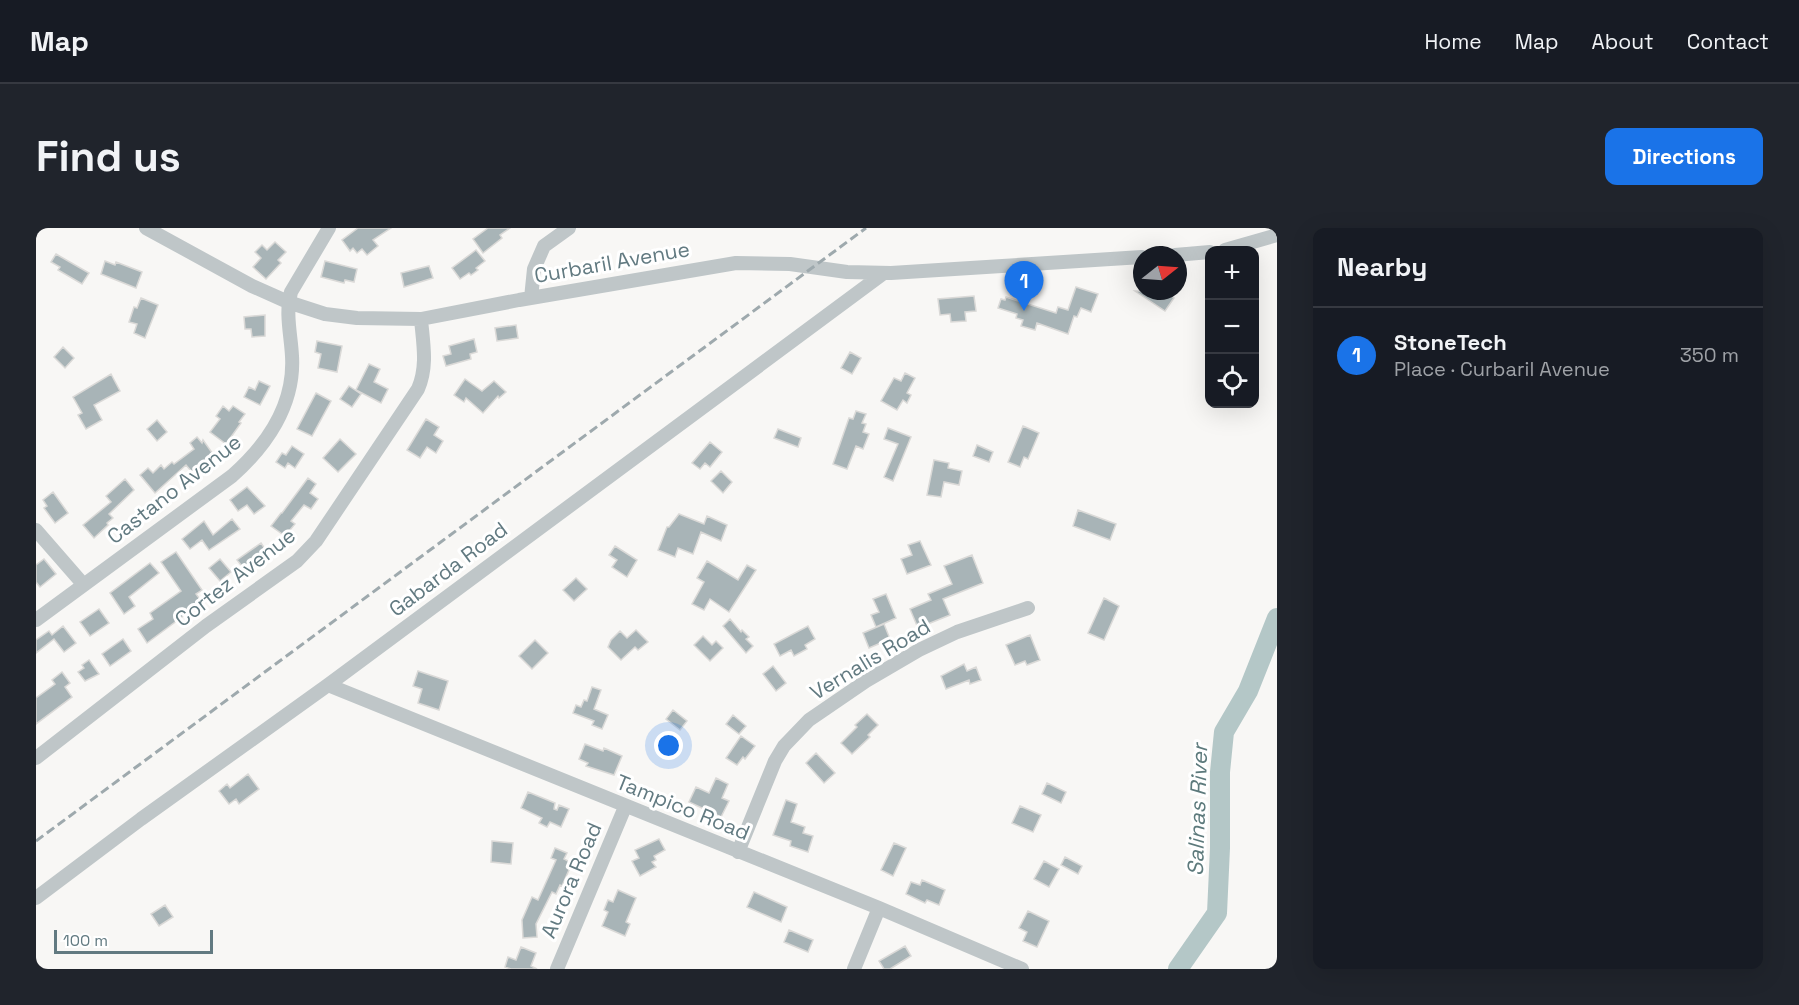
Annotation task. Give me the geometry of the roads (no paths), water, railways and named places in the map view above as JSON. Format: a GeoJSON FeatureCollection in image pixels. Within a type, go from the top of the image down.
{"type":"FeatureCollection","features":[{"type":"Feature","properties":{"kind":"street","name":"Curbaril Avenue"},"geometry":{"type":"LineString","coordinates":[[146,228],[252,286],[288,302],[325,314],[357,318],[421,319],[736,263],[790,264],[847,272],[884,273],[1133,258]]}},
{"type":"Feature","properties":{"kind":"street","name":"Castano Avenue"},"geometry":{"type":"LineString","coordinates":[[36,620],[232,476],[252,459],[268,438],[281,414],[289,387],[292,360],[288,302],[291,292],[329,228]]}},
{"type":"Feature","properties":{"kind":"street"},"geometry":{"type":"LineString","coordinates":[[531,298],[534,269],[544,246],[569,228]]}},
{"type":"Feature","properties":{"kind":"street"},"geometry":{"type":"LineString","coordinates":[[1239,246],[1277,235]]}},
{"type":"Feature","properties":{"kind":"street"},"geometry":{"type":"LineString","coordinates":[[1187,254],[1205,252]]}},
{"type":"Feature","properties":{"kind":"street","name":"Gabarda Road"},"geometry":{"type":"LineString","coordinates":[[36,898],[884,273]]}},
{"type":"Feature","properties":{"kind":"street","name":"Cortez Avenue"},"geometry":{"type":"LineString","coordinates":[[36,758],[206,626],[297,561],[316,541],[418,389],[423,378],[425,361],[421,319]]}},
{"type":"Feature","properties":{"kind":"street"},"geometry":{"type":"LineString","coordinates":[[36,530],[83,584]]}},
{"type":"Feature","properties":{"kind":"street","name":"Vernalis Road"},"geometry":{"type":"LineString","coordinates":[[738,852],[775,761],[784,746],[809,720],[872,677],[919,650],[957,632],[1028,608]]}},
{"type":"Feature","properties":{"kind":"street","name":"Tampico Road"},"geometry":{"type":"LineString","coordinates":[[328,685],[879,908],[1022,969]]}},
{"type":"Feature","properties":{"kind":"street","name":"Aurora Road"},"geometry":{"type":"LineString","coordinates":[[557,969],[625,807]]}},
{"type":"Feature","properties":{"kind":"street"},"geometry":{"type":"LineString","coordinates":[[854,969],[879,908]]}},
{"type":"Feature","properties":{"kind":"waterway","name":"Salinas River"},"geometry":{"type":"LineString","coordinates":[[1178,969],[1217,913],[1220,772],[1224,732],[1248,691],[1277,618]]}},
{"type":"Feature","properties":{"kind":"railway"},"geometry":{"type":"LineString","coordinates":[[36,841],[866,228]]}},
{"type":"Feature","properties":{"kind":"place","name":"StoneTech"},"geometry":{"type":"Point","coordinates":[1024,311]}}]}
